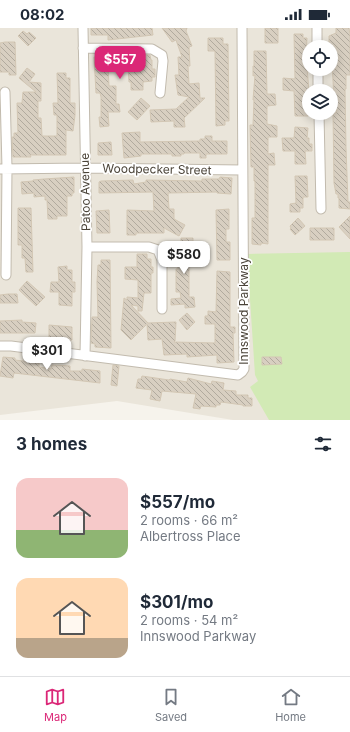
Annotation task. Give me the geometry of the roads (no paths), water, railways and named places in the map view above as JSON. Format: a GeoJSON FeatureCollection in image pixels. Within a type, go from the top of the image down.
{"type":"FeatureCollection","features":[{"type":"Feature","properties":{"kind":"street","name":"Patoo Avenue"},"geometry":{"type":"LineString","coordinates":[[83,28],[84,168],[87,247],[85,356]]}},
{"type":"Feature","properties":{"kind":"street","name":"Innswood Parkway"},"geometry":{"type":"LineString","coordinates":[[0,346],[238,375],[242,372],[244,369],[242,28]]}},
{"type":"Feature","properties":{"kind":"street"},"geometry":{"type":"LineString","coordinates":[[317,28],[317,40]]}},
{"type":"Feature","properties":{"kind":"street"},"geometry":{"type":"LineString","coordinates":[[83,48],[152,49],[158,52],[162,55],[160,93]]}},
{"type":"Feature","properties":{"kind":"street"},"geometry":{"type":"LineString","coordinates":[[5,92],[3,169],[6,275]]}},
{"type":"Feature","properties":{"kind":"street"},"geometry":{"type":"LineString","coordinates":[[319,120],[321,209]]}},
{"type":"Feature","properties":{"kind":"street","name":"Woodpecker Street"},"geometry":{"type":"LineString","coordinates":[[3,169],[84,168],[242,170]]}},
{"type":"Feature","properties":{"kind":"street"},"geometry":{"type":"LineString","coordinates":[[87,247],[149,247],[158,250],[162,260],[162,309]]}}]}
